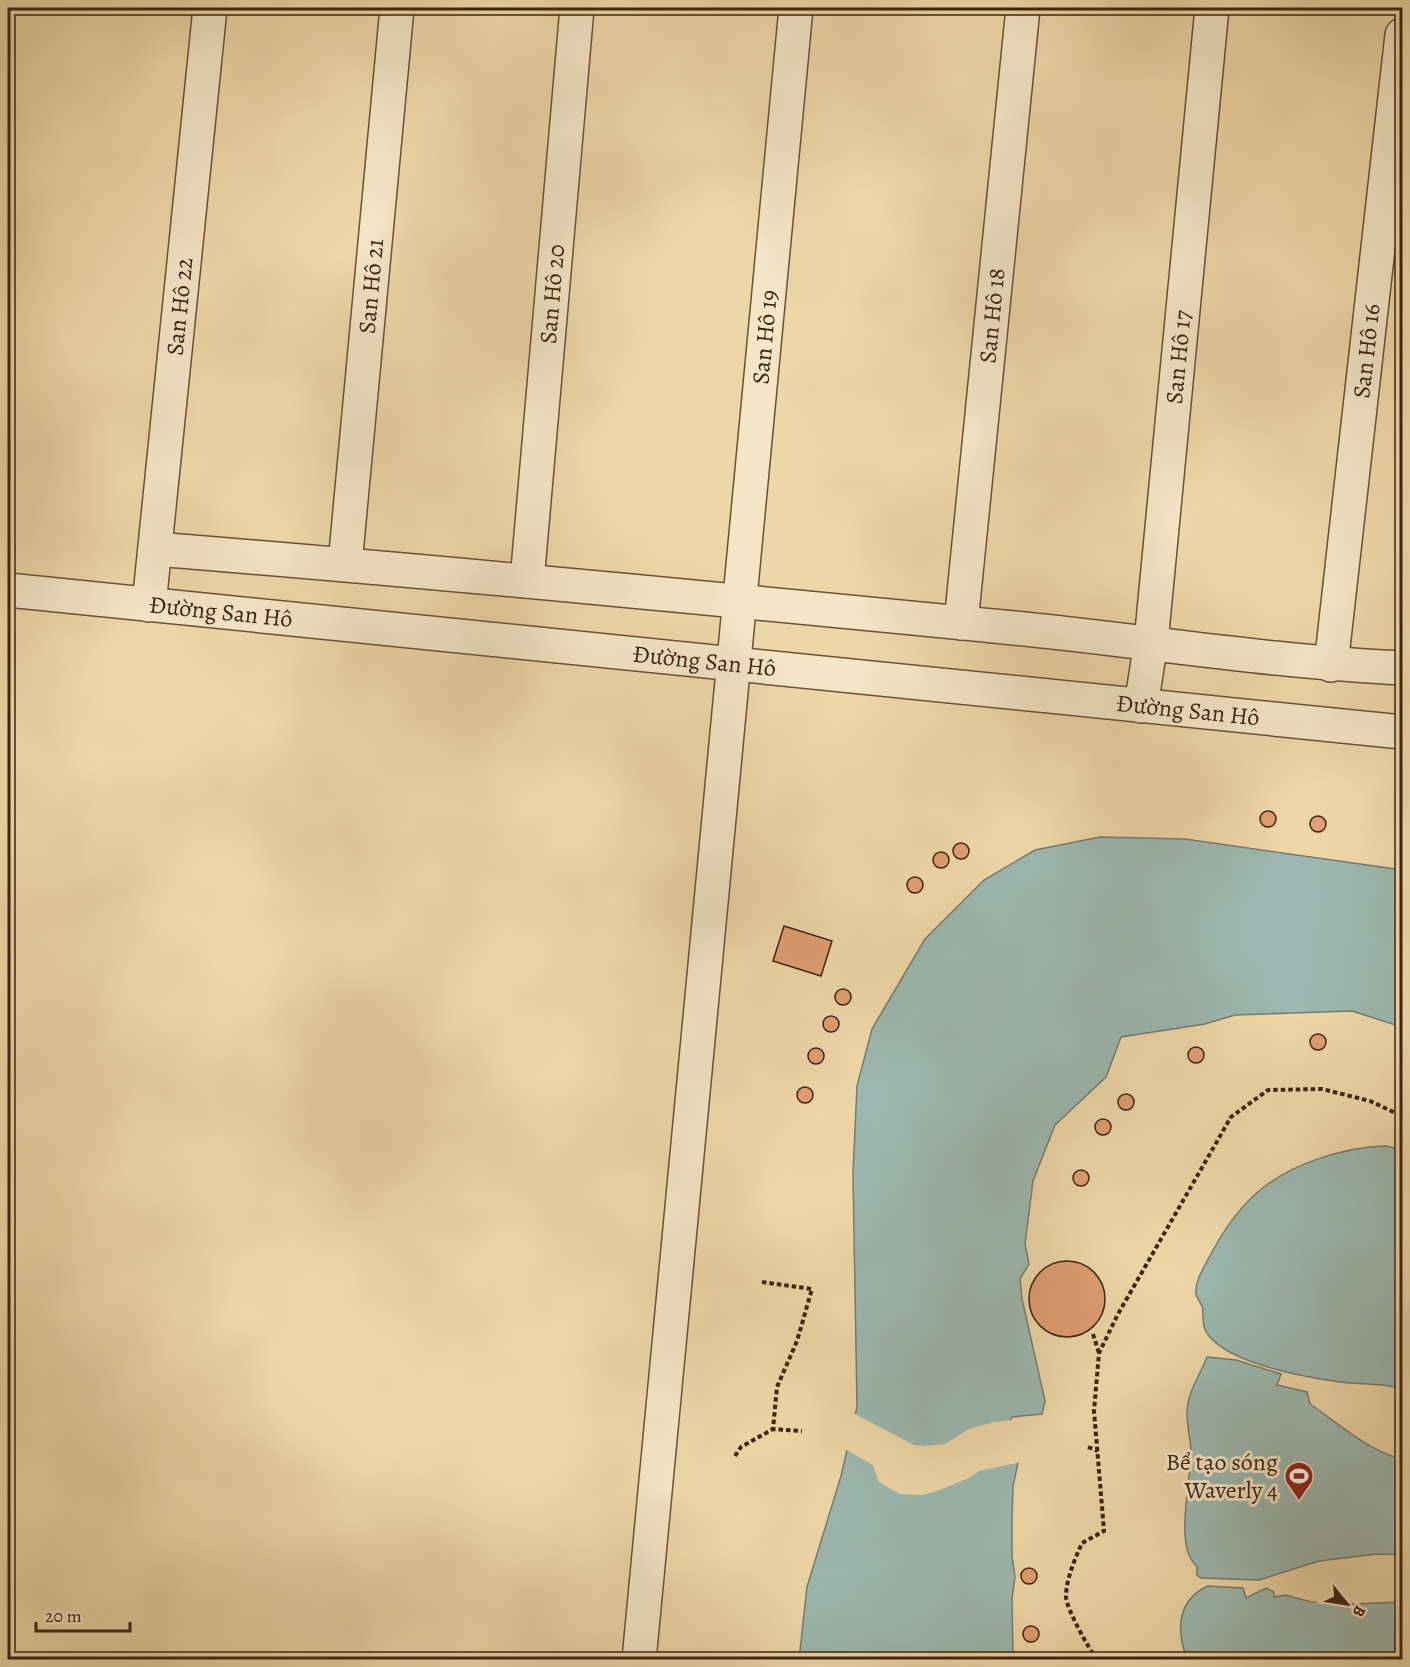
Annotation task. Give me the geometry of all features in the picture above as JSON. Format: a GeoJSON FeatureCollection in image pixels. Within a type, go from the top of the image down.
{"type":"FeatureCollection","features":[{"type":"Feature","properties":{"kind":"street","name":"San Hô 22"},"geometry":{"type":"LineString","coordinates":[[149,605],[210,8]]}},
{"type":"Feature","properties":{"kind":"street","name":"San Hô 21"},"geometry":{"type":"LineString","coordinates":[[345,564],[397,8]]}},
{"type":"Feature","properties":{"kind":"street","name":"San Hô 20"},"geometry":{"type":"LineString","coordinates":[[527,581],[577,8]]}},
{"type":"Feature","properties":{"kind":"street","name":"San Hô 19"},"geometry":{"type":"LineString","coordinates":[[639,1659],[796,8]]}},
{"type":"Feature","properties":{"kind":"street","name":"San Hô 18"},"geometry":{"type":"LineString","coordinates":[[961,623],[1023,8]]}},
{"type":"Feature","properties":{"kind":"street","name":"San Hô 17"},"geometry":{"type":"LineString","coordinates":[[1141,706],[1151,642],[1212,8]]}},
{"type":"Feature","properties":{"kind":"street","name":"San Hô 16"},"geometry":{"type":"LineString","coordinates":[[1331,665],[1402,35]]}},
{"type":"Feature","properties":{"kind":"street"},"geometry":{"type":"LineString","coordinates":[[154,549],[741,600],[1151,642],[1331,665],[1402,668]]}},
{"type":"Feature","properties":{"kind":"street","name":"Đường San Hô"},"geometry":{"type":"LineString","coordinates":[[8,590],[1402,732]]}},
{"type":"Feature","properties":{"kind":"path"},"geometry":{"type":"LineString","coordinates":[[1097,1659],[1090,1651],[1066,1598],[1072,1566],[1082,1543],[1104,1531],[1095,1412],[1100,1353],[1118,1314],[1232,1117],[1269,1090],[1322,1089],[1370,1101],[1402,1116]]}},
{"type":"Feature","properties":{"kind":"path"},"geometry":{"type":"LineString","coordinates":[[762,1282],[813,1289],[797,1341],[777,1388],[773,1429]]}},
{"type":"Feature","properties":{"kind":"path"},"geometry":{"type":"LineString","coordinates":[[1093,1334],[1100,1353]]}},
{"type":"Feature","properties":{"kind":"path"},"geometry":{"type":"LineString","coordinates":[[735,1456],[741,1447],[773,1429],[802,1431]]}},
{"type":"Feature","properties":{"kind":"path"},"geometry":{"type":"LineString","coordinates":[[1088,1447],[1098,1451]]}},
{"type":"Feature","properties":{"kind":"water"},"geometry":{"type":"Polygon","coordinates":[[[1100,837],[1185,839],[1402,870],[1402,1027],[1352,1011],[1235,1015],[1205,1024],[1121,1037],[1106,1077],[1055,1125],[1033,1181],[1025,1244],[1029,1264],[1020,1279],[1022,1299],[1045,1401],[1042,1414],[1012,1417],[1010,1421],[1018,1463],[1013,1486],[1012,1518],[1012,1556],[1015,1577],[1012,1599],[1013,1659],[799,1660],[807,1587],[841,1476],[857,1407],[853,1173],[857,1086],[872,1029],[925,939],[984,880],[1035,850],[1100,837]]]}},
{"type":"Feature","properties":{"kind":"water"},"geometry":{"type":"Polygon","coordinates":[[[1386,1146],[1402,1150],[1402,1389],[1289,1373],[1251,1362],[1220,1346],[1209,1336],[1205,1328],[1203,1310],[1196,1295],[1196,1289],[1201,1272],[1212,1252],[1239,1211],[1259,1191],[1287,1172],[1336,1153],[1386,1146]]]}},
{"type":"Feature","properties":{"kind":"water"},"geometry":{"type":"Polygon","coordinates":[[[1207,1357],[1236,1360],[1281,1374],[1277,1385],[1307,1392],[1310,1404],[1343,1428],[1377,1450],[1402,1459],[1402,1555],[1377,1554],[1319,1561],[1259,1580],[1201,1578],[1197,1575],[1197,1566],[1190,1557],[1186,1544],[1185,1529],[1191,1462],[1187,1411],[1190,1394],[1207,1357]]]}},
{"type":"Feature","properties":{"kind":"water"},"geometry":{"type":"Polygon","coordinates":[[[1208,1586],[1243,1588],[1246,1598],[1266,1588],[1274,1592],[1274,1597],[1286,1595],[1311,1602],[1352,1604],[1402,1602],[1402,1659],[1187,1659],[1181,1637],[1182,1617],[1190,1599],[1208,1586]]]}},
{"type":"Feature","properties":{"kind":"pier"},"geometry":{"type":"Polygon","coordinates":[[[853,1413],[914,1445],[924,1446],[945,1444],[969,1429],[994,1422],[1013,1420],[1021,1462],[979,1471],[969,1478],[937,1491],[921,1495],[900,1494],[879,1482],[873,1465],[845,1449],[853,1413]]]}},
{"type":"Feature","properties":{"kind":"building"},"geometry":{"type":"Polygon","coordinates":[[[1268,811],[1274,813],[1276,819],[1274,825],[1268,827],[1262,825],[1260,819],[1262,813],[1268,811]]]}},
{"type":"Feature","properties":{"kind":"building"},"geometry":{"type":"Polygon","coordinates":[[[1315,816],[1321,816],[1326,824],[1324,830],[1315,832],[1310,827],[1310,821],[1315,816]]]}},
{"type":"Feature","properties":{"kind":"building"},"geometry":{"type":"Polygon","coordinates":[[[958,843],[964,843],[969,851],[967,857],[958,859],[953,854],[953,848],[958,843]]]}},
{"type":"Feature","properties":{"kind":"building"},"geometry":{"type":"Polygon","coordinates":[[[941,852],[947,854],[949,860],[947,866],[941,868],[935,866],[933,860],[935,854],[941,852]]]}},
{"type":"Feature","properties":{"kind":"building"},"geometry":{"type":"Polygon","coordinates":[[[915,877],[921,879],[923,885],[921,891],[915,893],[909,891],[907,885],[909,879],[915,877]]]}},
{"type":"Feature","properties":{"kind":"building"},"geometry":{"type":"Polygon","coordinates":[[[784,926],[832,941],[821,976],[773,961],[784,926]]]}},
{"type":"Feature","properties":{"kind":"building"},"geometry":{"type":"Polygon","coordinates":[[[843,989],[849,991],[851,997],[849,1003],[843,1005],[837,1003],[835,997],[837,991],[843,989]]]}},
{"type":"Feature","properties":{"kind":"building"},"geometry":{"type":"Polygon","coordinates":[[[828,1016],[834,1016],[839,1024],[837,1030],[828,1032],[823,1027],[823,1021],[828,1016]]]}},
{"type":"Feature","properties":{"kind":"building"},"geometry":{"type":"Polygon","coordinates":[[[1315,1034],[1321,1034],[1326,1042],[1324,1048],[1315,1050],[1310,1045],[1310,1039],[1315,1034]]]}},
{"type":"Feature","properties":{"kind":"building"},"geometry":{"type":"Polygon","coordinates":[[[1196,1047],[1202,1049],[1204,1055],[1202,1061],[1196,1063],[1190,1061],[1188,1055],[1190,1049],[1196,1047]]]}},
{"type":"Feature","properties":{"kind":"building"},"geometry":{"type":"Polygon","coordinates":[[[816,1048],[822,1050],[824,1056],[822,1062],[816,1064],[810,1062],[808,1056],[810,1050],[816,1048]]]}},
{"type":"Feature","properties":{"kind":"building"},"geometry":{"type":"Polygon","coordinates":[[[802,1087],[808,1087],[813,1095],[811,1101],[802,1103],[797,1098],[797,1092],[802,1087]]]}},
{"type":"Feature","properties":{"kind":"building"},"geometry":{"type":"Polygon","coordinates":[[[1126,1094],[1132,1096],[1134,1102],[1132,1108],[1126,1110],[1120,1108],[1118,1102],[1120,1096],[1126,1094]]]}},
{"type":"Feature","properties":{"kind":"building"},"geometry":{"type":"Polygon","coordinates":[[[1103,1119],[1109,1121],[1111,1127],[1109,1133],[1103,1135],[1097,1133],[1095,1127],[1097,1121],[1103,1119]]]}},
{"type":"Feature","properties":{"kind":"building"},"geometry":{"type":"Polygon","coordinates":[[[1078,1170],[1084,1170],[1089,1178],[1087,1184],[1078,1186],[1073,1181],[1073,1175],[1078,1170]]]}},
{"type":"Feature","properties":{"kind":"building"},"geometry":{"type":"Polygon","coordinates":[[[1067,1261],[1082,1264],[1094,1272],[1102,1284],[1105,1299],[1102,1314],[1094,1326],[1082,1334],[1067,1337],[1052,1334],[1040,1326],[1032,1314],[1029,1299],[1032,1284],[1040,1272],[1052,1264],[1067,1261]]]}},
{"type":"Feature","properties":{"kind":"building"},"geometry":{"type":"Polygon","coordinates":[[[1029,1568],[1035,1570],[1037,1576],[1035,1582],[1029,1584],[1023,1582],[1021,1576],[1023,1570],[1029,1568]]]}},
{"type":"Feature","properties":{"kind":"building"},"geometry":{"type":"Polygon","coordinates":[[[1031,1626],[1037,1628],[1039,1634],[1037,1640],[1031,1642],[1025,1640],[1023,1634],[1025,1628],[1031,1626]]]}},
{"type":"Feature","properties":{"kind":"place","name":"Bể tạo sóng Waverly 4"},"geometry":{"type":"Point","coordinates":[1299,1502]}}]}
